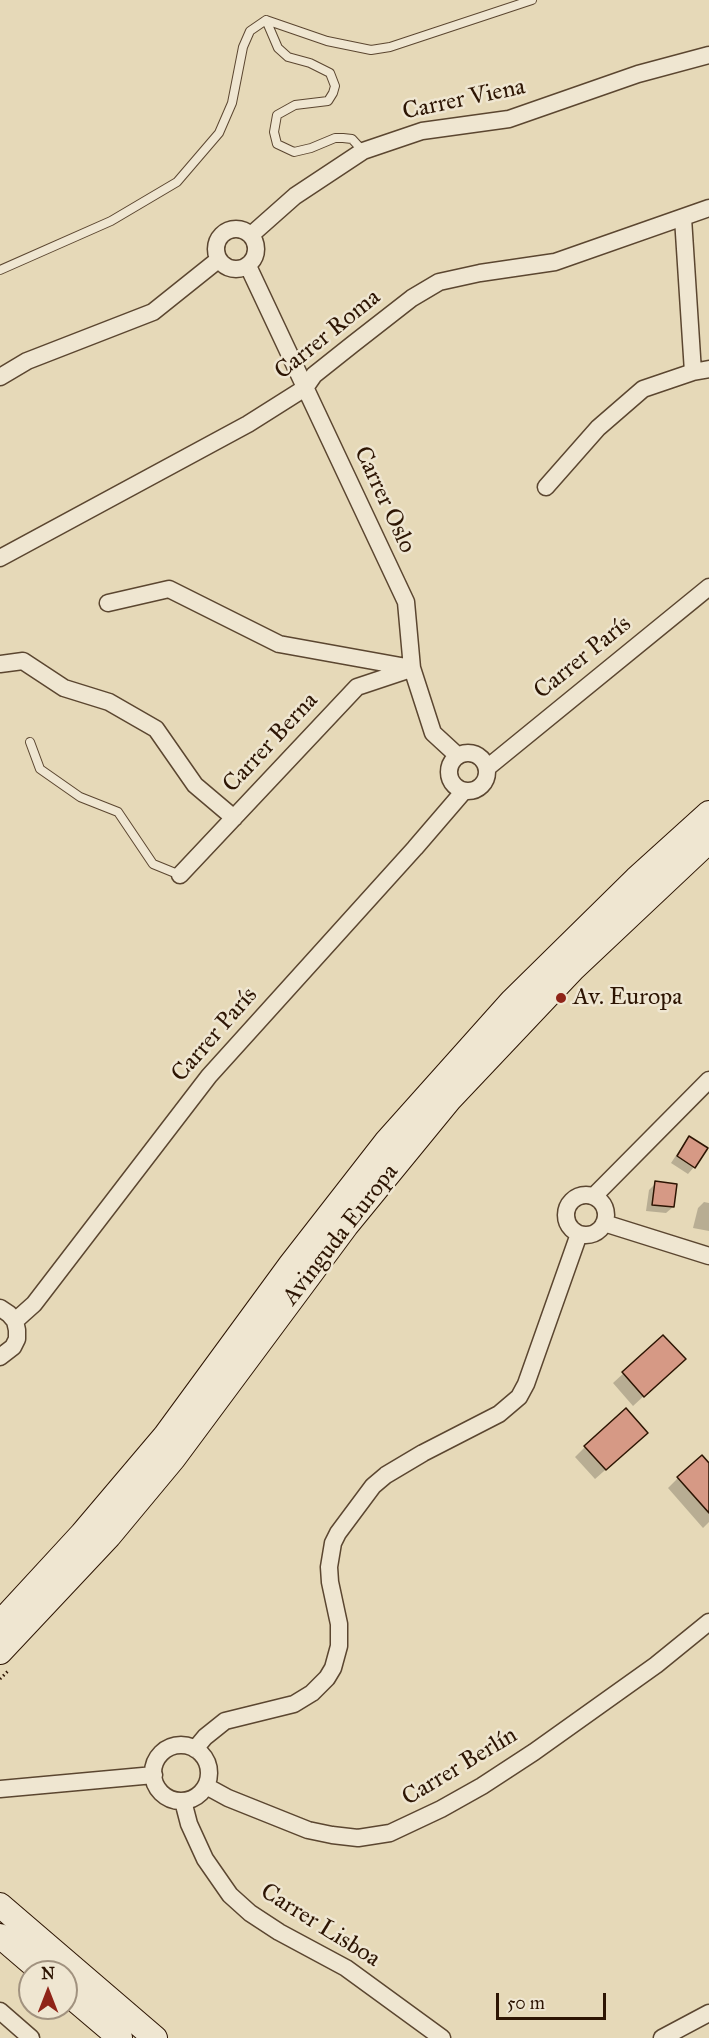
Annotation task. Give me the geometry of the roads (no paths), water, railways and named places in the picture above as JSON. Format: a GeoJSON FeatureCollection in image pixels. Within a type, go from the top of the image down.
{"type":"FeatureCollection","features":[{"type":"Feature","properties":{"kind":"main road","name":"Avinguda Europa"},"geometry":{"type":"LineString","coordinates":[[7,1658],[174,1460],[346,1226],[386,1142],[512,1001],[629,886],[709,813]]}},
{"type":"Feature","properties":{"kind":"main road","name":"Avinguda Europa"},"geometry":{"type":"LineString","coordinates":[[0,1623],[82,1534],[165,1436],[291,1264],[369,1180],[450,1100],[528,1015],[709,841]]}},
{"type":"Feature","properties":{"kind":"main road"},"geometry":{"type":"LineString","coordinates":[[0,1905],[155,2038]]}},
{"type":"Feature","properties":{"kind":"main road"},"geometry":{"type":"LineString","coordinates":[[0,1936],[28,1960]]}},
{"type":"Feature","properties":{"kind":"main road"},"geometry":{"type":"LineString","coordinates":[[78,2002],[120,2038]]}},
{"type":"Feature","properties":{"kind":"street","name":"Carrer Viena"},"geometry":{"type":"LineString","coordinates":[[251,235],[295,196],[363,151],[422,130],[509,119],[638,74],[709,55]]}},
{"type":"Feature","properties":{"kind":"street","name":"Carrer Roma"},"geometry":{"type":"LineString","coordinates":[[0,558],[248,424],[305,388],[314,375],[353,344],[412,298],[439,282],[480,273],[555,262],[709,208]]}},
{"type":"Feature","properties":{"kind":"street"},"geometry":{"type":"LineString","coordinates":[[546,487],[598,428],[643,389],[701,370],[683,218]]}},
{"type":"Feature","properties":{"kind":"street"},"geometry":{"type":"LineString","coordinates":[[240,229],[251,235],[257,248],[253,261],[248,266],[235,269],[223,265],[218,260],[215,247],[221,234],[240,229]]}},
{"type":"Feature","properties":{"kind":"street"},"geometry":{"type":"LineString","coordinates":[[0,377],[27,361],[153,312],[218,260]]}},
{"type":"Feature","properties":{"kind":"street","name":"Carrer Oslo"},"geometry":{"type":"LineString","coordinates":[[248,266],[406,602],[412,668],[433,733],[458,756]]}},
{"type":"Feature","properties":{"kind":"street","name":"Carrer París"},"geometry":{"type":"LineString","coordinates":[[487,768],[709,587]]}},
{"type":"Feature","properties":{"kind":"street"},"geometry":{"type":"LineString","coordinates":[[108,603],[170,589],[279,644],[412,668]]}},
{"type":"Feature","properties":{"kind":"street"},"geometry":{"type":"LineString","coordinates":[[0,663],[23,662],[64,688],[109,702],[156,729],[195,785],[234,818]]}},
{"type":"Feature","properties":{"kind":"street","name":"Carrer Berna"},"geometry":{"type":"LineString","coordinates":[[180,875],[357,687],[412,668]]}},
{"type":"Feature","properties":{"kind":"street"},"geometry":{"type":"LineString","coordinates":[[464,753],[476,754],[487,768],[486,781],[482,786],[470,791],[464,791],[453,784],[449,772],[453,760],[464,753]]}},
{"type":"Feature","properties":{"kind":"street","name":"Carrer París"},"geometry":{"type":"LineString","coordinates":[[15,1321],[34,1304],[209,1076],[464,791]]}},
{"type":"Feature","properties":{"kind":"street"},"geometry":{"type":"LineString","coordinates":[[594,1196],[709,1080]]}},
{"type":"Feature","properties":{"kind":"street"},"geometry":{"type":"LineString","coordinates":[[581,1195],[594,1196],[604,1205],[606,1212],[604,1223],[594,1233],[579,1234],[569,1227],[566,1221],[566,1208],[570,1202],[581,1195]]}},
{"type":"Feature","properties":{"kind":"street"},"geometry":{"type":"LineString","coordinates":[[604,1223],[709,1256]]}},
{"type":"Feature","properties":{"kind":"street"},"geometry":{"type":"LineString","coordinates":[[195,1749],[225,1720],[294,1704],[312,1693],[327,1678],[333,1668],[339,1646],[339,1624],[329,1568],[333,1543],[338,1533],[373,1486],[386,1475],[499,1413],[519,1397],[526,1384],[579,1234]]}},
{"type":"Feature","properties":{"kind":"street"},"geometry":{"type":"LineString","coordinates":[[0,1308],[15,1321],[17,1330],[17,1339],[13,1347],[0,1357]]}},
{"type":"Feature","properties":{"kind":"street","name":"Carrer Berlín"},"geometry":{"type":"LineString","coordinates":[[206,1786],[228,1798],[308,1830],[358,1838],[390,1833],[441,1809],[525,1757],[646,1671],[709,1622]]}},
{"type":"Feature","properties":{"kind":"street"},"geometry":{"type":"LineString","coordinates":[[179,1745],[195,1749],[208,1764],[210,1773],[206,1786],[197,1797],[183,1801],[170,1798],[156,1786],[154,1775],[157,1759],[170,1747],[179,1745]]}},
{"type":"Feature","properties":{"kind":"street"},"geometry":{"type":"LineString","coordinates":[[0,1789],[154,1775]]}},
{"type":"Feature","properties":{"kind":"street","name":"Carrer Lisboa"},"geometry":{"type":"LineString","coordinates":[[183,1801],[189,1824],[205,1859],[231,1895],[250,1913],[279,1932],[346,1968],[442,2038]]}},
{"type":"Feature","properties":{"kind":"street"},"geometry":{"type":"LineString","coordinates":[[0,2011],[31,2038]]}},
{"type":"Feature","properties":{"kind":"street"},"geometry":{"type":"LineString","coordinates":[[662,2038],[709,2013]]}},
{"type":"Feature","properties":{"kind":"lane"},"geometry":{"type":"LineString","coordinates":[[266,20],[327,41],[371,50],[390,47],[532,0]]}},
{"type":"Feature","properties":{"kind":"lane"},"geometry":{"type":"LineString","coordinates":[[266,20],[278,48],[288,57],[310,63],[330,73],[334,86],[328,101],[295,105],[277,115],[274,132],[277,144],[294,152],[312,148],[334,138],[343,138],[352,139],[363,151]]}},
{"type":"Feature","properties":{"kind":"lane"},"geometry":{"type":"LineString","coordinates":[[0,270],[111,221],[177,182],[219,132],[232,103],[243,47],[249,31],[266,20]]}},
{"type":"Feature","properties":{"kind":"lane"},"geometry":{"type":"LineString","coordinates":[[30,742],[40,769],[80,797],[118,812],[153,864],[180,875]]}},
{"type":"Feature","properties":{"kind":"place","name":"Av. Europa"},"geometry":{"type":"Point","coordinates":[561,998]}}]}
